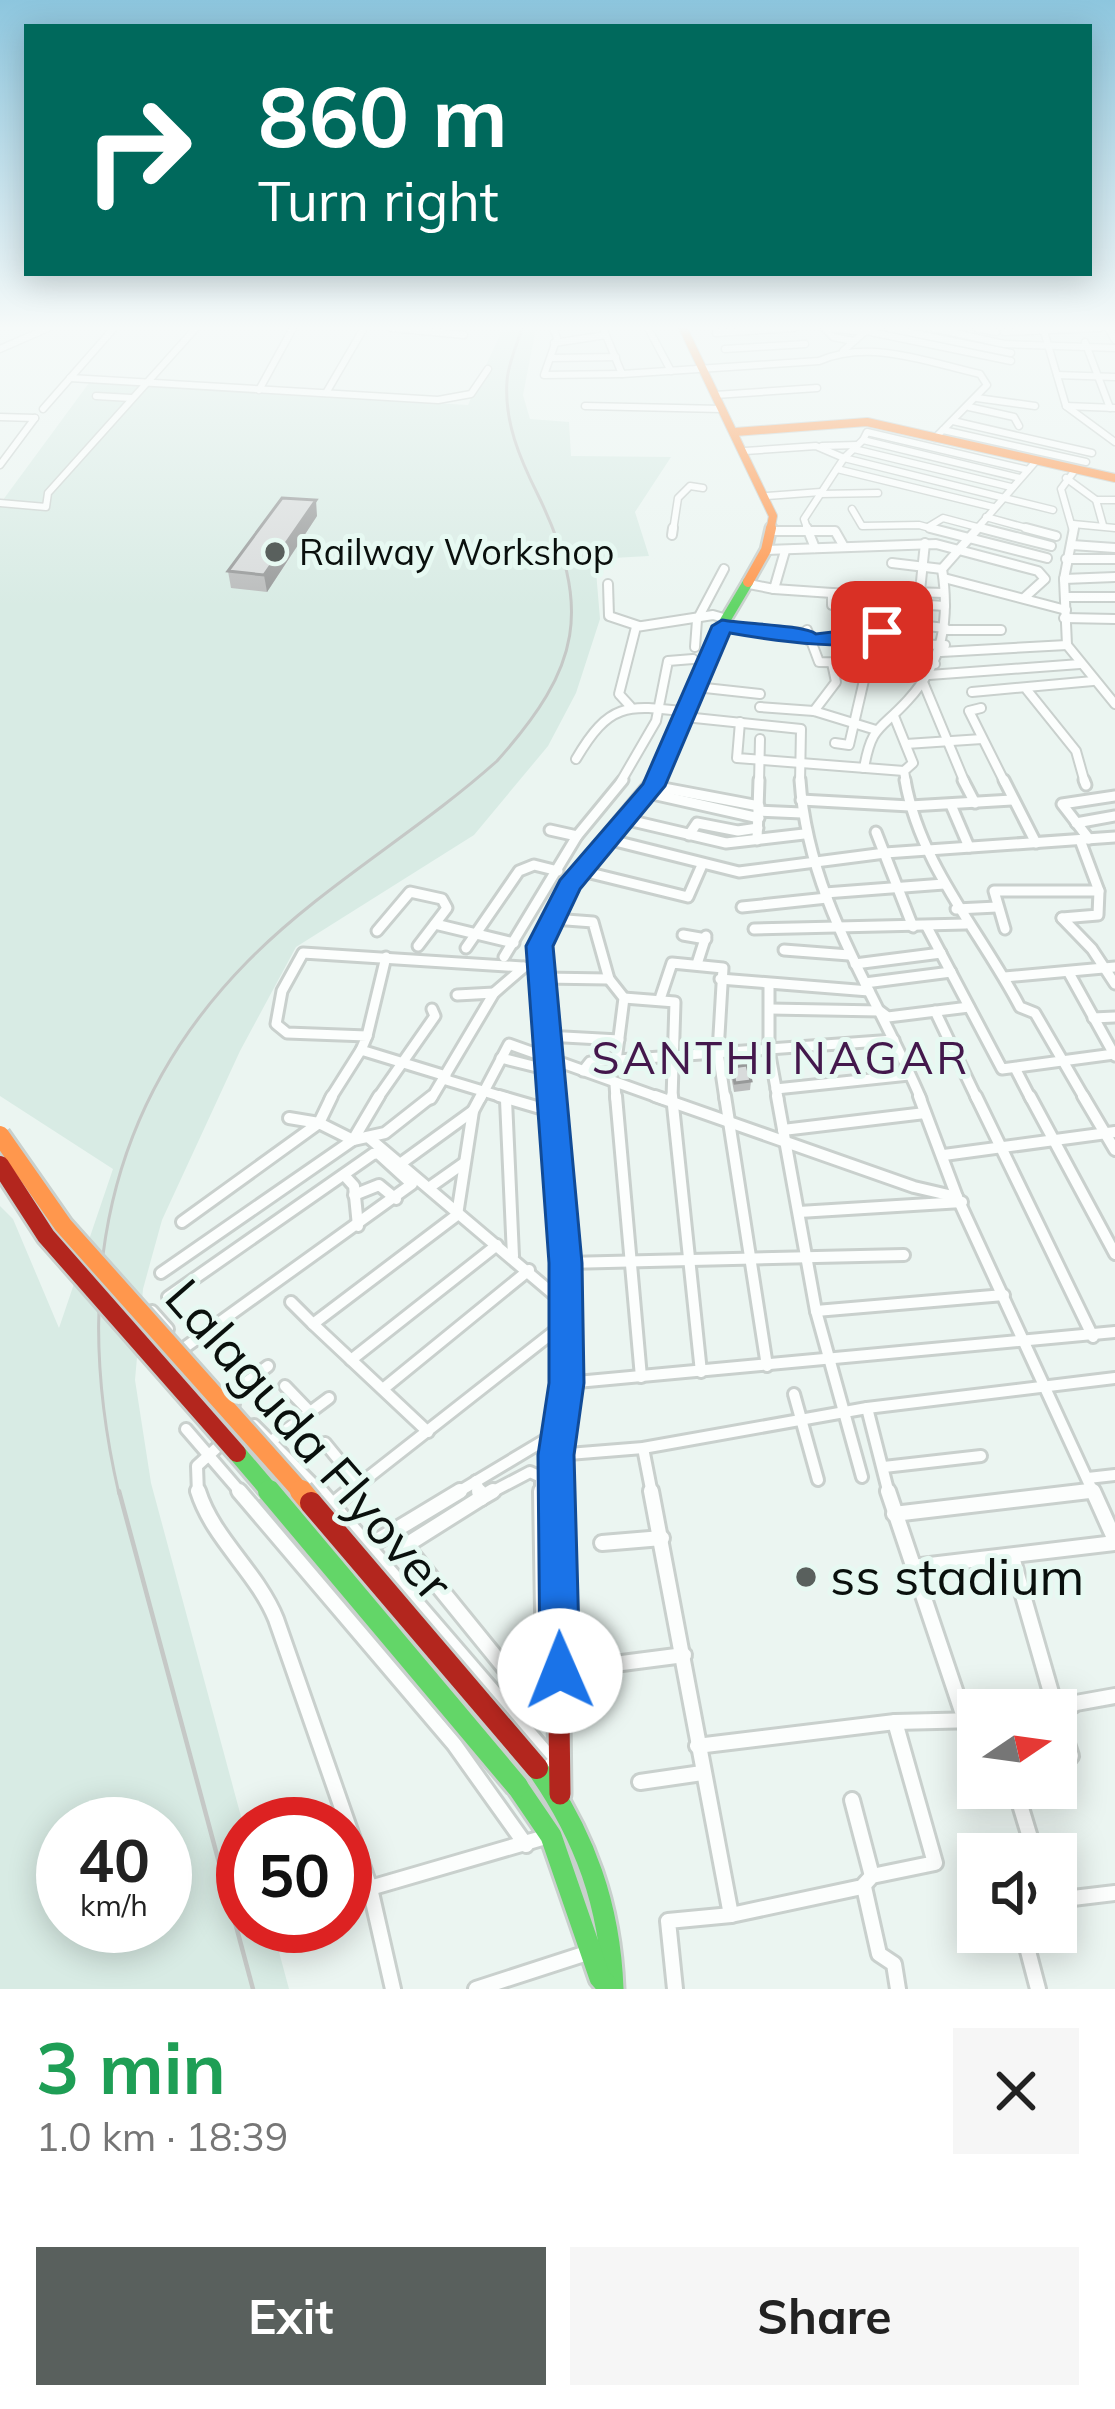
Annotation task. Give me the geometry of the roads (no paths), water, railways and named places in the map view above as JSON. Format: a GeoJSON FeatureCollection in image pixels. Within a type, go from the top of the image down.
{"type":"FeatureCollection","features":[{"type":"Feature","properties":{"kind":"main road"},"geometry":{"type":"LineString","coordinates":[[612,1989],[612,1951],[596,1876],[560,1796],[556,1766],[560,1671],[556,1455],[566,1383],[566,1263],[536,970],[540,946],[569,886],[610,841],[620,818],[651,790],[721,620],[749,584],[766,550],[773,516],[729,421]]}},
{"type":"Feature","properties":{"kind":"main road"},"geometry":{"type":"LineString","coordinates":[[735,432],[867,422],[939,434],[1115,478]]}},
{"type":"Feature","properties":{"kind":"main road","name":"Lalaguda Flyover"},"geometry":{"type":"LineString","coordinates":[[0,1136],[64,1225],[360,1557],[560,1796]]}},
{"type":"Feature","properties":{"kind":"main road","name":"Lalaguda Flyover"},"geometry":{"type":"LineString","coordinates":[[0,1166],[46,1236],[341,1572],[517,1786],[551,1836],[600,1978],[612,1989]]}},
{"type":"Feature","properties":{"kind":"main road"},"geometry":{"type":"LineString","coordinates":[[539,1817],[560,1796]]}},
{"type":"Feature","properties":{"kind":"main road"},"geometry":{"type":"LineString","coordinates":[[571,1889],[596,1876]]}},
{"type":"Feature","properties":{"kind":"street"},"geometry":{"type":"LineString","coordinates":[[0,464],[32,421]]}},
{"type":"Feature","properties":{"kind":"street"},"geometry":{"type":"LineString","coordinates":[[0,502],[46,507],[48,494],[108,421]]}},
{"type":"Feature","properties":{"kind":"street"},"geometry":{"type":"LineString","coordinates":[[1016,421],[1019,426]]}},
{"type":"Feature","properties":{"kind":"street"},"geometry":{"type":"LineString","coordinates":[[1086,421],[1114,441]]}},
{"type":"Feature","properties":{"kind":"street"},"geometry":{"type":"LineString","coordinates":[[939,434],[953,422],[1092,453]]}},
{"type":"Feature","properties":{"kind":"street"},"geometry":{"type":"LineString","coordinates":[[815,548],[804,519],[867,432],[1033,458]]}},
{"type":"Feature","properties":{"kind":"street"},"geometry":{"type":"LineString","coordinates":[[0,439],[16,440]]}},
{"type":"Feature","properties":{"kind":"street"},"geometry":{"type":"LineString","coordinates":[[746,451],[858,444],[1020,478]]}},
{"type":"Feature","properties":{"kind":"street"},"geometry":{"type":"LineString","coordinates":[[858,444],[1011,487]]}},
{"type":"Feature","properties":{"kind":"street"},"geometry":{"type":"LineString","coordinates":[[864,768],[871,734],[894,716],[926,678],[943,648],[943,573],[1033,458],[1053,444]]}},
{"type":"Feature","properties":{"kind":"street"},"geometry":{"type":"LineString","coordinates":[[816,446],[844,458],[1053,510]]}},
{"type":"Feature","properties":{"kind":"street"},"geometry":{"type":"LineString","coordinates":[[837,469],[993,507]]}},
{"type":"Feature","properties":{"kind":"street"},"geometry":{"type":"LineString","coordinates":[[1099,525],[1096,500],[1075,470],[1061,489],[1072,524],[1064,579],[1067,645],[1115,704]]}},
{"type":"Feature","properties":{"kind":"street"},"geometry":{"type":"LineString","coordinates":[[871,476],[882,503]]}},
{"type":"Feature","properties":{"kind":"street"},"geometry":{"type":"LineString","coordinates":[[672,535],[677,498],[690,486],[703,488]]}},
{"type":"Feature","properties":{"kind":"street"},"geometry":{"type":"LineString","coordinates":[[767,496],[878,494]]}},
{"type":"Feature","properties":{"kind":"street"},"geometry":{"type":"LineString","coordinates":[[1096,500],[1115,500]]}},
{"type":"Feature","properties":{"kind":"street"},"geometry":{"type":"LineString","coordinates":[[852,509],[862,526],[928,527],[1047,558]]}},
{"type":"Feature","properties":{"kind":"street"},"geometry":{"type":"LineString","coordinates":[[986,517],[1056,536]]}},
{"type":"Feature","properties":{"kind":"street"},"geometry":{"type":"LineString","coordinates":[[928,527],[940,518],[1051,546]]}},
{"type":"Feature","properties":{"kind":"street"},"geometry":{"type":"LineString","coordinates":[[1072,524],[1115,531]]}},
{"type":"Feature","properties":{"kind":"street"},"geometry":{"type":"LineString","coordinates":[[770,531],[836,531],[843,545]]}},
{"type":"Feature","properties":{"kind":"street"},"geometry":{"type":"LineString","coordinates":[[920,591],[925,543]]}},
{"type":"Feature","properties":{"kind":"street"},"geometry":{"type":"LineString","coordinates":[[766,550],[925,543],[959,549],[1044,577],[1024,598]]}},
{"type":"Feature","properties":{"kind":"street"},"geometry":{"type":"LineString","coordinates":[[1072,544],[1115,548]]}},
{"type":"Feature","properties":{"kind":"street"},"geometry":{"type":"LineString","coordinates":[[774,589],[785,550]]}},
{"type":"Feature","properties":{"kind":"street"},"geometry":{"type":"LineString","coordinates":[[989,572],[997,560]]}},
{"type":"Feature","properties":{"kind":"street"},"geometry":{"type":"LineString","coordinates":[[1066,560],[1115,560]]}},
{"type":"Feature","properties":{"kind":"street"},"geometry":{"type":"LineString","coordinates":[[892,563],[921,565],[1065,614],[1115,619]]}},
{"type":"Feature","properties":{"kind":"street"},"geometry":{"type":"LineString","coordinates":[[695,647],[698,620],[724,569]]}},
{"type":"Feature","properties":{"kind":"street"},"geometry":{"type":"LineString","coordinates":[[1064,579],[1115,578]]}},
{"type":"Feature","properties":{"kind":"street"},"geometry":{"type":"LineString","coordinates":[[608,584],[609,616],[639,626],[721,620],[766,634],[881,636]]}},
{"type":"Feature","properties":{"kind":"street"},"geometry":{"type":"LineString","coordinates":[[749,584],[876,596]]}},
{"type":"Feature","properties":{"kind":"street"},"geometry":{"type":"LineString","coordinates":[[872,618],[879,612],[877,591],[944,592]]}},
{"type":"Feature","properties":{"kind":"street"},"geometry":{"type":"LineString","coordinates":[[832,593],[833,606],[872,618],[945,629],[1001,630]]}},
{"type":"Feature","properties":{"kind":"street"},"geometry":{"type":"LineString","coordinates":[[1068,597],[1115,597]]}},
{"type":"Feature","properties":{"kind":"street"},"geometry":{"type":"LineString","coordinates":[[898,603],[945,606]]}},
{"type":"Feature","properties":{"kind":"street"},"geometry":{"type":"LineString","coordinates":[[705,606],[721,620]]}},
{"type":"Feature","properties":{"kind":"street"},"geometry":{"type":"LineString","coordinates":[[872,618],[891,644],[943,648],[1067,645]]}},
{"type":"Feature","properties":{"kind":"street"},"geometry":{"type":"LineString","coordinates":[[630,706],[619,694],[639,626]]}},
{"type":"Feature","properties":{"kind":"street"},"geometry":{"type":"LineString","coordinates":[[807,634],[815,661],[935,664]]}},
{"type":"Feature","properties":{"kind":"street"},"geometry":{"type":"LineString","coordinates":[[846,638],[851,650]]}},
{"type":"Feature","properties":{"kind":"street"},"geometry":{"type":"LineString","coordinates":[[504,958],[577,836],[634,766],[659,708],[668,662],[693,659]]}},
{"type":"Feature","properties":{"kind":"street"},"geometry":{"type":"LineString","coordinates":[[835,743],[848,745],[866,689],[868,662]]}},
{"type":"Feature","properties":{"kind":"street"},"geometry":{"type":"LineString","coordinates":[[814,711],[836,682],[832,663]]}},
{"type":"Feature","properties":{"kind":"street"},"geometry":{"type":"LineString","coordinates":[[926,678],[1080,664]]}},
{"type":"Feature","properties":{"kind":"street"},"geometry":{"type":"LineString","coordinates":[[961,672],[983,710],[969,710],[1036,843]]}},
{"type":"Feature","properties":{"kind":"street"},"geometry":{"type":"LineString","coordinates":[[926,678],[944,741],[975,803]]}},
{"type":"Feature","properties":{"kind":"street"},"geometry":{"type":"LineString","coordinates":[[972,692],[1094,681]]}},
{"type":"Feature","properties":{"kind":"street"},"geometry":{"type":"LineString","coordinates":[[696,687],[760,694]]}},
{"type":"Feature","properties":{"kind":"street"},"geometry":{"type":"LineString","coordinates":[[1027,690],[1076,752],[1086,785]]}},
{"type":"Feature","properties":{"kind":"street"},"geometry":{"type":"LineString","coordinates":[[576,759],[599,718],[630,706],[800,728],[797,762],[804,834],[836,930],[895,1040],[959,1199],[1049,1388],[1115,1542],[913,1567]]}},
{"type":"Feature","properties":{"kind":"street"},"geometry":{"type":"LineString","coordinates":[[760,707],[814,711],[876,730]]}},
{"type":"Feature","properties":{"kind":"street"},"geometry":{"type":"LineString","coordinates":[[740,722],[735,756],[904,771],[913,763],[894,716]]}},
{"type":"Feature","properties":{"kind":"street"},"geometry":{"type":"LineString","coordinates":[[757,840],[760,739]]}},
{"type":"Feature","properties":{"kind":"street"},"geometry":{"type":"LineString","coordinates":[[906,744],[982,739]]}},
{"type":"Feature","properties":{"kind":"street"},"geometry":{"type":"LineString","coordinates":[[904,771],[910,806],[956,909],[988,946],[1020,1007],[1035,1013],[1110,1132],[1115,1150]]}},
{"type":"Feature","properties":{"kind":"street"},"geometry":{"type":"LineString","coordinates":[[651,790],[759,816],[802,813]]}},
{"type":"Feature","properties":{"kind":"street"},"geometry":{"type":"LineString","coordinates":[[1115,796],[1062,804],[1084,840],[1099,891],[1097,916],[1062,918],[1111,968],[1115,984]]}},
{"type":"Feature","properties":{"kind":"street"},"geometry":{"type":"LineString","coordinates":[[801,800],[910,806],[1012,800]]}},
{"type":"Feature","properties":{"kind":"street"},"geometry":{"type":"LineString","coordinates":[[951,805],[970,847]]}},
{"type":"Feature","properties":{"kind":"street"},"geometry":{"type":"LineString","coordinates":[[594,812],[726,843],[804,834]]}},
{"type":"Feature","properties":{"kind":"street"},"geometry":{"type":"LineString","coordinates":[[689,835],[697,823],[740,831],[759,816]]}},
{"type":"Feature","properties":{"kind":"street"},"geometry":{"type":"LineString","coordinates":[[1076,823],[1115,816]]}},
{"type":"Feature","properties":{"kind":"street"},"geometry":{"type":"LineString","coordinates":[[550,830],[577,836]]}},
{"type":"Feature","properties":{"kind":"street"},"geometry":{"type":"LineString","coordinates":[[876,832],[913,927]]}},
{"type":"Feature","properties":{"kind":"street"},"geometry":{"type":"LineString","coordinates":[[610,841],[740,872],[884,853],[1115,837]]}},
{"type":"Feature","properties":{"kind":"street"},"geometry":{"type":"LineString","coordinates":[[466,948],[522,868],[534,865],[558,871]]}},
{"type":"Feature","properties":{"kind":"street"},"geometry":{"type":"LineString","coordinates":[[582,872],[688,897],[702,865]]}},
{"type":"Feature","properties":{"kind":"street"},"geometry":{"type":"LineString","coordinates":[[742,907],[944,884]]}},
{"type":"Feature","properties":{"kind":"street"},"geometry":{"type":"LineString","coordinates":[[377,931],[414,891],[448,903],[418,946]]}},
{"type":"Feature","properties":{"kind":"street"},"geometry":{"type":"LineString","coordinates":[[1005,929],[994,891],[1099,891]]}},
{"type":"Feature","properties":{"kind":"street"},"geometry":{"type":"LineString","coordinates":[[956,909],[997,908]]}},
{"type":"Feature","properties":{"kind":"street"},"geometry":{"type":"LineString","coordinates":[[553,919],[593,922],[609,979],[624,998],[616,1061]]}},
{"type":"Feature","properties":{"kind":"street"},"geometry":{"type":"LineString","coordinates":[[435,924],[514,943]]}},
{"type":"Feature","properties":{"kind":"street"},"geometry":{"type":"LineString","coordinates":[[754,929],[966,924]]}},
{"type":"Feature","properties":{"kind":"street"},"geometry":{"type":"LineString","coordinates":[[927,927],[1002,1069],[1114,1055],[1070,973]]}},
{"type":"Feature","properties":{"kind":"street"},"geometry":{"type":"LineString","coordinates":[[683,935],[706,937],[697,964]]}},
{"type":"Feature","properties":{"kind":"street"},"geometry":{"type":"LineString","coordinates":[[784,950],[852,960],[941,953]]}},
{"type":"Feature","properties":{"kind":"street"},"geometry":{"type":"LineString","coordinates":[[367,1036],[287,1033],[276,1024],[276,1012],[303,952],[609,979]]}},
{"type":"Feature","properties":{"kind":"street"},"geometry":{"type":"LineString","coordinates":[[182,1222],[319,1123],[367,1036],[386,957]]}},
{"type":"Feature","properties":{"kind":"street"},"geometry":{"type":"LineString","coordinates":[[660,999],[670,964],[723,968],[718,1052],[766,1366]]}},
{"type":"Feature","properties":{"kind":"street"},"geometry":{"type":"LineString","coordinates":[[1005,976],[1111,968]]}},
{"type":"Feature","properties":{"kind":"street"},"geometry":{"type":"LineString","coordinates":[[458,995],[494,993],[536,970]]}},
{"type":"Feature","properties":{"kind":"street"},"geometry":{"type":"LineString","coordinates":[[720,979],[867,987],[951,972]]}},
{"type":"Feature","properties":{"kind":"street"},"geometry":{"type":"LineString","coordinates":[[769,985],[769,1050],[816,1311],[862,1477]]}},
{"type":"Feature","properties":{"kind":"street"},"geometry":{"type":"LineString","coordinates":[[160,1273],[353,1140],[385,1133],[428,1103],[494,993]]}},
{"type":"Feature","properties":{"kind":"street"},"geometry":{"type":"LineString","coordinates":[[624,998],[675,1002],[672,1100],[701,1372]]}},
{"type":"Feature","properties":{"kind":"street"},"geometry":{"type":"LineString","coordinates":[[770,1009],[880,1011],[888,1017],[969,1006]]}},
{"type":"Feature","properties":{"kind":"street"},"geometry":{"type":"LineString","coordinates":[[353,1140],[358,1125],[435,1016],[432,1009]]}},
{"type":"Feature","properties":{"kind":"street"},"geometry":{"type":"LineString","coordinates":[[935,1011],[1094,1337]]}},
{"type":"Feature","properties":{"kind":"street"},"geometry":{"type":"LineString","coordinates":[[1093,1018],[1115,1017]]}},
{"type":"Feature","properties":{"kind":"street"},"geometry":{"type":"LineString","coordinates":[[546,1036],[619,1040]]}},
{"type":"Feature","properties":{"kind":"street"},"geometry":{"type":"LineString","coordinates":[[586,1066],[591,1038]]}},
{"type":"Feature","properties":{"kind":"street"},"geometry":{"type":"LineString","coordinates":[[313,1324],[458,1215],[473,1111],[501,1058],[586,1066],[895,1040]]}},
{"type":"Feature","properties":{"kind":"street"},"geometry":{"type":"LineString","coordinates":[[361,1050],[554,1112]]}},
{"type":"Feature","properties":{"kind":"street"},"geometry":{"type":"LineString","coordinates":[[586,1066],[614,1084],[730,1123],[785,1135],[914,1187],[959,1199]]}},
{"type":"Feature","properties":{"kind":"street"},"geometry":{"type":"LineString","coordinates":[[1015,1068],[1115,1254]]}},
{"type":"Feature","properties":{"kind":"street"},"geometry":{"type":"LineString","coordinates":[[776,1090],[909,1075]]}},
{"type":"Feature","properties":{"kind":"street"},"geometry":{"type":"LineString","coordinates":[[614,1084],[641,1377]]}},
{"type":"Feature","properties":{"kind":"street"},"geometry":{"type":"LineString","coordinates":[[506,1100],[514,1256]]}},
{"type":"Feature","properties":{"kind":"street"},"geometry":{"type":"LineString","coordinates":[[400,1164],[473,1111]]}},
{"type":"Feature","properties":{"kind":"street"},"geometry":{"type":"LineString","coordinates":[[785,1135],[925,1113]]}},
{"type":"Feature","properties":{"kind":"street"},"geometry":{"type":"LineString","coordinates":[[289,1118],[319,1123],[353,1140]]}},
{"type":"Feature","properties":{"kind":"street"},"geometry":{"type":"LineString","coordinates":[[944,1155],[1110,1132]]}},
{"type":"Feature","properties":{"kind":"street"},"geometry":{"type":"LineString","coordinates":[[368,1136],[565,1304]]}},
{"type":"Feature","properties":{"kind":"street"},"geometry":{"type":"LineString","coordinates":[[168,1297],[378,1153],[412,1184],[184,1348]]}},
{"type":"Feature","properties":{"kind":"street"},"geometry":{"type":"LineString","coordinates":[[430,1187],[464,1163]]}},
{"type":"Feature","properties":{"kind":"street"},"geometry":{"type":"LineString","coordinates":[[344,1175],[354,1186],[358,1226]]}},
{"type":"Feature","properties":{"kind":"street"},"geometry":{"type":"LineString","coordinates":[[354,1195],[379,1185],[396,1199]]}},
{"type":"Feature","properties":{"kind":"street"},"geometry":{"type":"LineString","coordinates":[[799,1212],[959,1199]]}},
{"type":"Feature","properties":{"kind":"street"},"geometry":{"type":"LineString","coordinates":[[351,1360],[496,1245]]}},
{"type":"Feature","properties":{"kind":"street"},"geometry":{"type":"LineString","coordinates":[[566,1263],[904,1255]]}},
{"type":"Feature","properties":{"kind":"street"},"geometry":{"type":"LineString","coordinates":[[383,1389],[529,1270]]}},
{"type":"Feature","properties":{"kind":"street"},"geometry":{"type":"LineString","coordinates":[[816,1311],[1004,1295]]}},
{"type":"Feature","properties":{"kind":"street"},"geometry":{"type":"LineString","coordinates":[[291,1302],[428,1432]]}},
{"type":"Feature","properties":{"kind":"street"},"geometry":{"type":"LineString","coordinates":[[152,1311],[369,1546],[556,1766]]}},
{"type":"Feature","properties":{"kind":"street"},"geometry":{"type":"LineString","coordinates":[[332,1505],[565,1323]]}},
{"type":"Feature","properties":{"kind":"street"},"geometry":{"type":"LineString","coordinates":[[566,1383],[1027,1344],[1115,1332]]}},
{"type":"Feature","properties":{"kind":"street"},"geometry":{"type":"LineString","coordinates":[[227,1396],[268,1366]]}},
{"type":"Feature","properties":{"kind":"street"},"geometry":{"type":"LineString","coordinates":[[556,1455],[643,1448],[867,1408],[1115,1378]]}},
{"type":"Feature","properties":{"kind":"street"},"geometry":{"type":"LineString","coordinates":[[285,1386],[310,1412]]}},
{"type":"Feature","properties":{"kind":"street"},"geometry":{"type":"LineString","coordinates":[[794,1394],[818,1480]]}},
{"type":"Feature","properties":{"kind":"street"},"geometry":{"type":"LineString","coordinates":[[270,1442],[329,1398]]}},
{"type":"Feature","properties":{"kind":"street"},"geometry":{"type":"LineString","coordinates":[[867,1408],[894,1514],[960,1689]]}},
{"type":"Feature","properties":{"kind":"street"},"geometry":{"type":"LineString","coordinates":[[248,1420],[197,1466],[197,1489],[214,1524],[262,1585],[338,1797]]}},
{"type":"Feature","properties":{"kind":"street"},"geometry":{"type":"LineString","coordinates":[[186,1429],[454,1744],[526,1845]]}},
{"type":"Feature","properties":{"kind":"street"},"geometry":{"type":"LineString","coordinates":[[369,1546],[560,1431]]}},
{"type":"Feature","properties":{"kind":"street"},"geometry":{"type":"LineString","coordinates":[[325,1444],[360,1486]]}},
{"type":"Feature","properties":{"kind":"street"},"geometry":{"type":"LineString","coordinates":[[643,1448],[731,1915]]}},
{"type":"Feature","properties":{"kind":"street"},"geometry":{"type":"LineString","coordinates":[[884,1467],[981,1456]]}},
{"type":"Feature","properties":{"kind":"street"},"geometry":{"type":"LineString","coordinates":[[530,1472],[541,1477],[544,1671],[537,1681],[516,1682],[408,1549],[408,1544],[481,1498],[530,1472]]}},
{"type":"Feature","properties":{"kind":"street"},"geometry":{"type":"LineString","coordinates":[[894,1514],[1090,1484],[1115,1475]]}},
{"type":"Feature","properties":{"kind":"street"},"geometry":{"type":"LineString","coordinates":[[476,1481],[481,1498]]}},
{"type":"Feature","properties":{"kind":"street"},"geometry":{"type":"LineString","coordinates":[[602,1543],[662,1538]]}},
{"type":"Feature","properties":{"kind":"street"},"geometry":{"type":"LineString","coordinates":[[1012,1557],[1049,1689]]}},
{"type":"Feature","properties":{"kind":"street"},"geometry":{"type":"LineString","coordinates":[[560,1671],[684,1655]]}},
{"type":"Feature","properties":{"kind":"street"},"geometry":{"type":"LineString","coordinates":[[1077,1703],[1115,1696]]}},
{"type":"Feature","properties":{"kind":"street"},"geometry":{"type":"LineString","coordinates":[[697,1746],[896,1722],[957,1720]]}},
{"type":"Feature","properties":{"kind":"street"},"geometry":{"type":"LineString","coordinates":[[675,1989],[668,1922],[731,1915],[935,1863],[896,1722]]}},
{"type":"Feature","properties":{"kind":"street"},"geometry":{"type":"LineString","coordinates":[[640,1783],[702,1773]]}},
{"type":"Feature","properties":{"kind":"street"},"geometry":{"type":"LineString","coordinates":[[852,1800],[879,1954],[894,1964],[898,1989]]}},
{"type":"Feature","properties":{"kind":"street"},"geometry":{"type":"LineString","coordinates":[[372,1887],[526,1845],[576,1824]]}},
{"type":"Feature","properties":{"kind":"street"},"geometry":{"type":"LineString","coordinates":[[1077,1898],[1115,1893]]}},
{"type":"Feature","properties":{"kind":"street"},"geometry":{"type":"LineString","coordinates":[[372,1897],[393,1989]]}},
{"type":"Feature","properties":{"kind":"street"},"geometry":{"type":"LineString","coordinates":[[476,1989],[592,1951]]}},
{"type":"Feature","properties":{"kind":"street"},"geometry":{"type":"LineString","coordinates":[[1029,1953],[1038,1989]]}},
{"type":"Feature","properties":{"kind":"railway"},"geometry":{"type":"LineString","coordinates":[[119,1494],[105,1420],[99,1348],[101,1278],[111,1210],[130,1143],[159,1080],[198,1019],[277,933],[497,761],[547,696],[561,666],[570,636],[567,571],[510,421]]}},
{"type":"Feature","properties":{"kind":"railway"},"geometry":{"type":"LineString","coordinates":[[119,1491],[253,1989]]}},
{"type":"Feature","properties":{"kind":"place","name":"Railway Workshop"},"geometry":{"type":"Point","coordinates":[275,552]}},
{"type":"Feature","properties":{"kind":"place","name":"ss stadium"},"geometry":{"type":"Point","coordinates":[806,1577]}},
{"type":"Feature","properties":{"kind":"district","name":"SANTHI NAGAR"},"geometry":{"type":"Point","coordinates":[781,1058]}}]}
